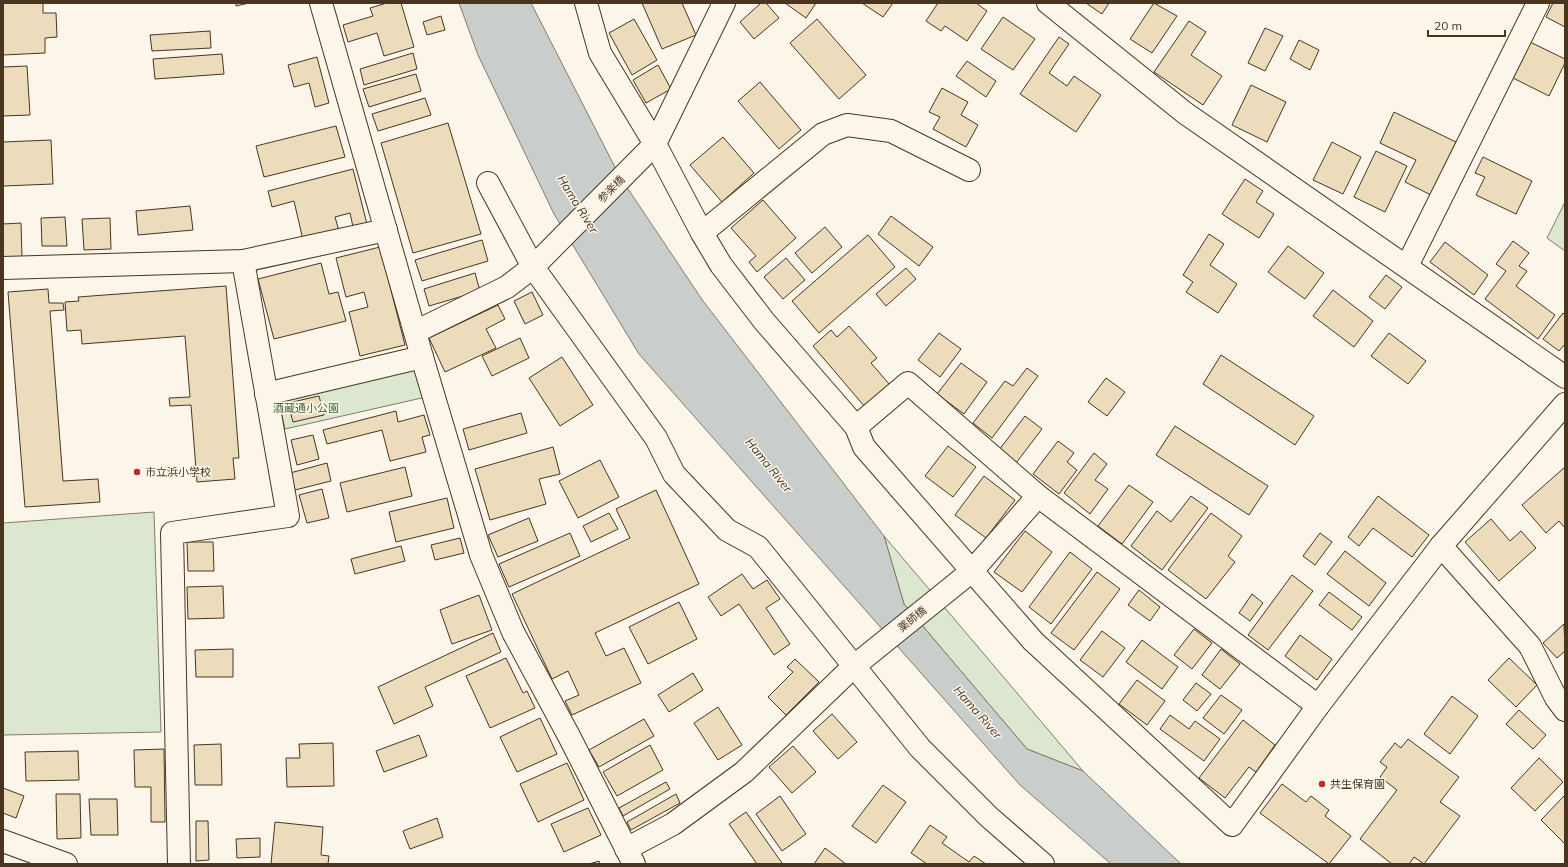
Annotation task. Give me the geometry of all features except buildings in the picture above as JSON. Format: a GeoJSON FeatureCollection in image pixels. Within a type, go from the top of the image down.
{"type":"FeatureCollection","features":[{"type":"Feature","properties":{"kind":"street"},"geometry":{"type":"LineString","coordinates":[[321,3],[422,357],[481,555],[510,625],[630,856]]}},
{"type":"Feature","properties":{"kind":"street"},"geometry":{"type":"LineString","coordinates":[[586,3],[600,53],[655,144],[702,233],[721,265],[764,321],[856,427],[864,447],[1033,641],[1232,825],[1318,706],[1441,546],[1565,404]]}},
{"type":"Feature","properties":{"kind":"street","name":"参楽橋"},"geometry":{"type":"LineString","coordinates":[[415,332],[507,288],[533,267],[655,144],[724,3]]}},
{"type":"Feature","properties":{"kind":"street"},"geometry":{"type":"LineString","coordinates":[[1048,3],[1185,113],[1565,377]]}},
{"type":"Feature","properties":{"kind":"street"},"geometry":{"type":"LineString","coordinates":[[1407,266],[1538,3]]}},
{"type":"Feature","properties":{"kind":"street"},"geometry":{"type":"LineString","coordinates":[[702,233],[823,134],[847,125],[891,131],[969,170]]}},
{"type":"Feature","properties":{"kind":"street"},"geometry":{"type":"LineString","coordinates":[[488,183],[533,267],[656,438],[674,474],[727,530],[758,548],[920,748],[989,817],[1043,864]]}},
{"type":"Feature","properties":{"kind":"street"},"geometry":{"type":"LineString","coordinates":[[3,268],[242,261],[386,230]]}},
{"type":"Feature","properties":{"kind":"street"},"geometry":{"type":"LineString","coordinates":[[179,864],[172,533],[288,516],[242,261]]}},
{"type":"Feature","properties":{"kind":"street"},"geometry":{"type":"LineString","coordinates":[[266,394],[422,357]]}},
{"type":"Feature","properties":{"kind":"street"},"geometry":{"type":"LineString","coordinates":[[856,427],[908,384],[1038,496],[1318,706]]}},
{"type":"Feature","properties":{"kind":"street","name":"薬師橋"},"geometry":{"type":"LineString","coordinates":[[630,856],[744,772],[853,667],[972,571],[1038,496]]}},
{"type":"Feature","properties":{"kind":"street"},"geometry":{"type":"LineString","coordinates":[[1441,546],[1530,646],[1556,698],[1565,710]]}},
{"type":"Feature","properties":{"kind":"street"},"geometry":{"type":"LineString","coordinates":[[3,841],[66,864]]}},
{"type":"Feature","properties":{"kind":"green space"},"geometry":{"type":"Polygon","coordinates":[[[1565,202],[1565,251],[1547,238],[1565,202]]]}},
{"type":"Feature","properties":{"kind":"green space","name":"酒蔵通小公園"},"geometry":{"type":"Polygon","coordinates":[[[418,369],[426,397],[285,429],[278,398],[418,369]]]}},
{"type":"Feature","properties":{"kind":"green space"},"geometry":{"type":"Polygon","coordinates":[[[154,512],[161,732],[3,735],[3,523],[154,512]]]}},
{"type":"Feature","properties":{"kind":"green space"},"geometry":{"type":"Polygon","coordinates":[[[884,536],[1083,771],[1027,749],[904,604],[884,536]]]}},
{"type":"Feature","properties":{"kind":"water","name":"Hama River"},"geometry":{"type":"Polygon","coordinates":[[[459,3],[531,3],[620,177],[703,301],[884,536],[904,604],[1027,749],[1083,771],[1181,864],[1111,864],[1020,785],[639,354],[554,214],[478,55],[459,3]]]}},
{"type":"Feature","properties":{"kind":"place","name":"市立浜小学校"},"geometry":{"type":"Point","coordinates":[137,472]}},
{"type":"Feature","properties":{"kind":"place","name":"共生保育園"},"geometry":{"type":"Point","coordinates":[1322,784]}}]}
